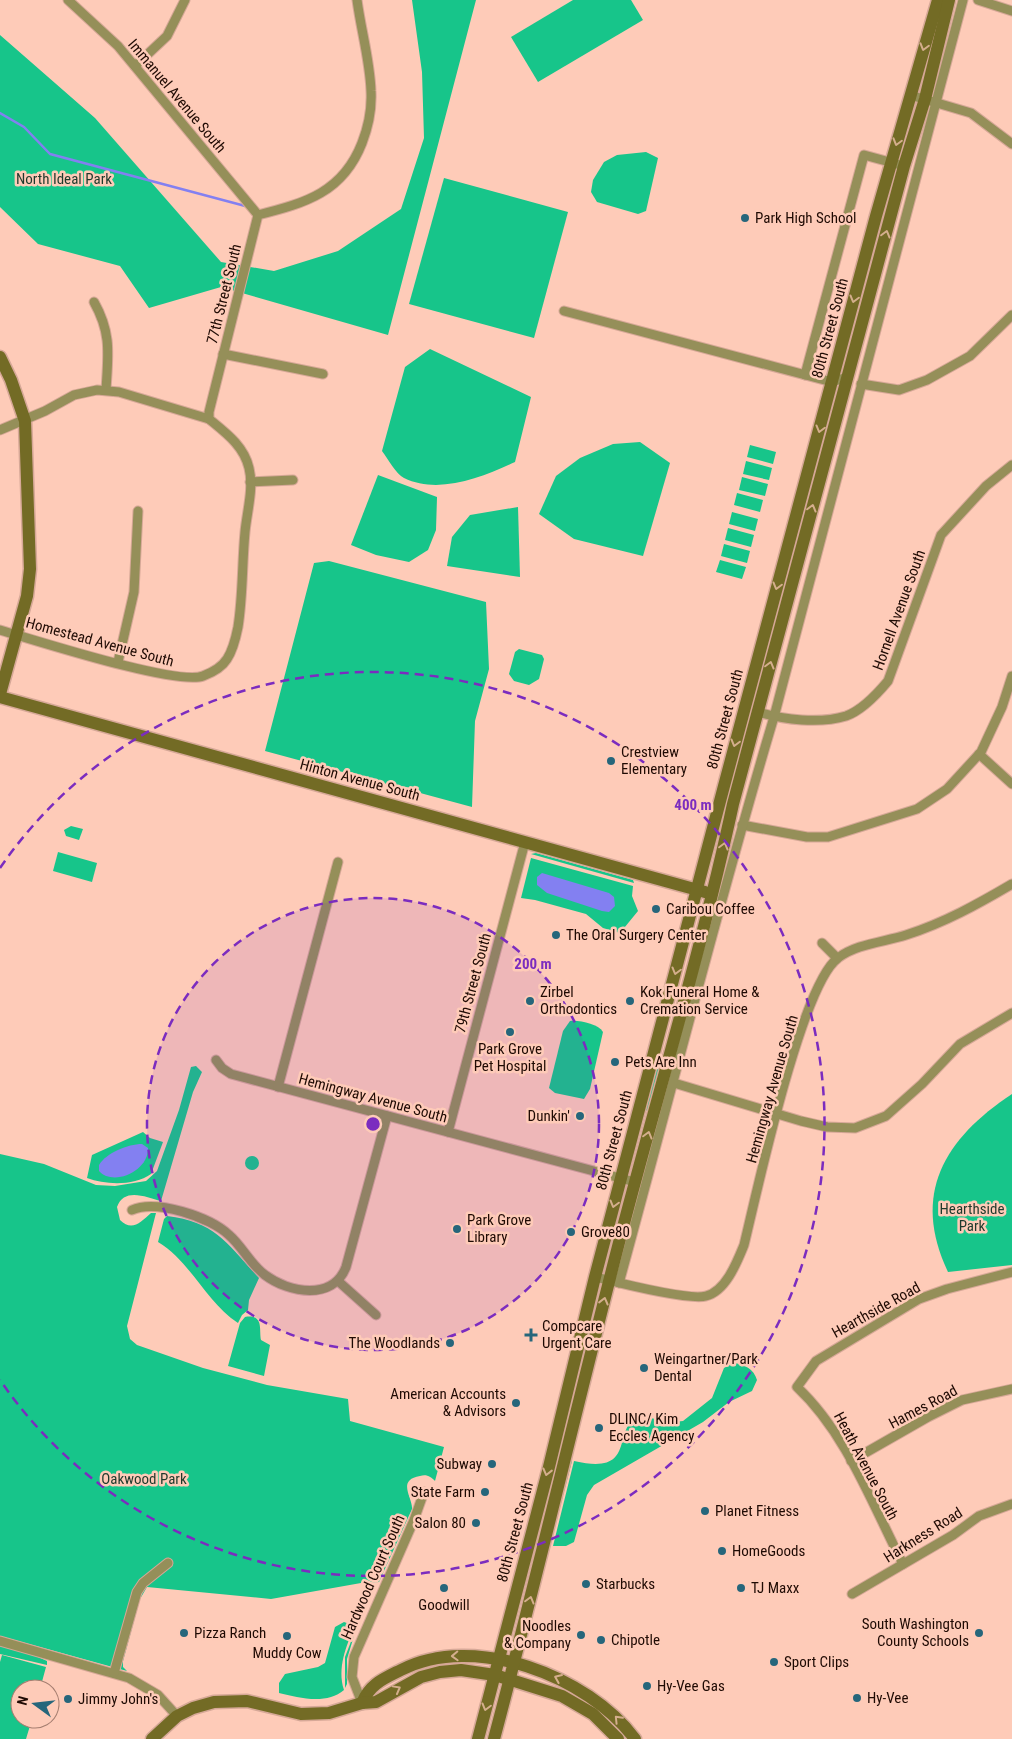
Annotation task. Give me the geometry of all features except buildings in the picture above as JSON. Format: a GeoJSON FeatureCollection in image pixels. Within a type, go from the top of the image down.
{"type":"FeatureCollection","features":[{"type":"Feature","properties":{"kind":"main road","name":"80th Street South"},"geometry":{"type":"LineString","coordinates":[[478,1739],[548,1471],[621,1178],[891,162],[938,0]]}},
{"type":"Feature","properties":{"kind":"main road","name":"80th Street South"},"geometry":{"type":"LineString","coordinates":[[494,1739],[614,1282],[635,1182],[847,377],[904,166],[930,101],[948,0]]}},
{"type":"Feature","properties":{"kind":"main road"},"geometry":{"type":"LineString","coordinates":[[0,357],[11,380],[25,420],[30,569],[26,596],[0,695]]}},
{"type":"Feature","properties":{"kind":"main road","name":"Hinton Avenue South"},"geometry":{"type":"LineString","coordinates":[[0,695],[712,894]]}},
{"type":"Feature","properties":{"kind":"main road"},"geometry":{"type":"LineString","coordinates":[[362,1702],[368,1689],[407,1667],[426,1660],[466,1656],[498,1660],[549,1674],[576,1686],[607,1708],[635,1739]]}},
{"type":"Feature","properties":{"kind":"main road"},"geometry":{"type":"LineString","coordinates":[[152,1739],[177,1716],[198,1706],[226,1700],[247,1701],[311,1715],[337,1712],[362,1702],[376,1702],[409,1682],[440,1672],[461,1670],[510,1679],[570,1700],[592,1714],[618,1739]]}},
{"type":"Feature","properties":{"kind":"street","name":"Immanuel Avenue South"},"geometry":{"type":"LineString","coordinates":[[68,0],[118,46],[258,215]]}},
{"type":"Feature","properties":{"kind":"street"},"geometry":{"type":"LineString","coordinates":[[135,66],[167,36],[185,0]]}},
{"type":"Feature","properties":{"kind":"street"},"geometry":{"type":"LineString","coordinates":[[258,215],[288,208],[326,191],[348,173],[358,154],[368,129],[372,107],[371,88],[357,0]]}},
{"type":"Feature","properties":{"kind":"street","name":"80th Street South"},"geometry":{"type":"LineString","coordinates":[[614,1282],[674,1083],[742,825],[774,717],[861,384],[930,101],[963,0]]}},
{"type":"Feature","properties":{"kind":"street"},"geometry":{"type":"LineString","coordinates":[[978,0],[1012,11]]}},
{"type":"Feature","properties":{"kind":"street"},"geometry":{"type":"LineString","coordinates":[[910,95],[971,113],[1012,144]]}},
{"type":"Feature","properties":{"kind":"street"},"geometry":{"type":"LineString","coordinates":[[805,375],[864,155],[904,166]]}},
{"type":"Feature","properties":{"kind":"street","name":"77th Street South"},"geometry":{"type":"LineString","coordinates":[[209,419],[223,354],[258,215]]}},
{"type":"Feature","properties":{"kind":"street"},"geometry":{"type":"LineString","coordinates":[[94,302],[104,319],[107,331],[106,390]]}},
{"type":"Feature","properties":{"kind":"street"},"geometry":{"type":"LineString","coordinates":[[564,310],[832,382],[847,377]]}},
{"type":"Feature","properties":{"kind":"street"},"geometry":{"type":"LineString","coordinates":[[861,384],[899,390],[927,380],[970,356],[1012,315]]}},
{"type":"Feature","properties":{"kind":"street"},"geometry":{"type":"LineString","coordinates":[[223,354],[323,374]]}},
{"type":"Feature","properties":{"kind":"street"},"geometry":{"type":"LineString","coordinates":[[0,430],[25,420],[74,395],[106,390],[134,396],[209,419],[233,439],[246,456],[250,469],[250,482],[294,480]]}},
{"type":"Feature","properties":{"kind":"street","name":"Hornell Avenue South"},"geometry":{"type":"LineString","coordinates":[[758,712],[774,717],[812,720],[847,716],[877,694],[888,681],[941,535],[986,486],[1012,465]]}},
{"type":"Feature","properties":{"kind":"street","name":"Homestead Avenue South"},"geometry":{"type":"LineString","coordinates":[[0,630],[169,676],[200,677],[211,673],[227,660],[234,640],[240,609],[250,482]]}},
{"type":"Feature","properties":{"kind":"street"},"geometry":{"type":"LineString","coordinates":[[118,662],[134,592],[138,511]]}},
{"type":"Feature","properties":{"kind":"street"},"geometry":{"type":"LineString","coordinates":[[742,825],[807,837],[828,838],[917,809],[947,789],[979,754],[1002,707],[1012,676]]}},
{"type":"Feature","properties":{"kind":"street"},"geometry":{"type":"LineString","coordinates":[[979,754],[1012,784]]}},
{"type":"Feature","properties":{"kind":"street","name":"79th Street South"},"geometry":{"type":"LineString","coordinates":[[448,1132],[525,842]]}},
{"type":"Feature","properties":{"kind":"street","name":"Hemingway Avenue South"},"geometry":{"type":"LineString","coordinates":[[278,1087],[338,862]]}},
{"type":"Feature","properties":{"kind":"street","name":"Hemingway Avenue South"},"geometry":{"type":"LineString","coordinates":[[595,1277],[688,1296],[706,1296],[719,1288],[737,1265],[744,1245],[795,1048],[811,1001],[821,980],[837,958],[861,947],[906,935],[948,919],[1012,884]]}},
{"type":"Feature","properties":{"kind":"street"},"geometry":{"type":"LineString","coordinates":[[822,943],[837,958]]}},
{"type":"Feature","properties":{"kind":"street"},"geometry":{"type":"LineString","coordinates":[[674,1083],[801,1121],[839,1128],[854,1128],[875,1122],[886,1116],[922,1084],[960,1044],[1012,1013]]}},
{"type":"Feature","properties":{"kind":"street","name":"Hemingway Avenue South"},"geometry":{"type":"LineString","coordinates":[[216,1060],[229,1073],[635,1182]]}},
{"type":"Feature","properties":{"kind":"street"},"geometry":{"type":"LineString","coordinates":[[132,1210],[144,1206],[155,1206],[210,1222],[231,1236],[263,1273],[281,1284],[317,1291],[330,1287],[338,1281],[346,1267],[387,1116]]}},
{"type":"Feature","properties":{"kind":"street","name":"Hearthside Road"},"geometry":{"type":"LineString","coordinates":[[796,1387],[816,1361],[919,1299],[946,1289],[1012,1272]]}},
{"type":"Feature","properties":{"kind":"street"},"geometry":{"type":"LineString","coordinates":[[338,1281],[376,1315]]}},
{"type":"Feature","properties":{"kind":"street","name":"Heath Avenue South"},"geometry":{"type":"LineString","coordinates":[[796,1387],[820,1410],[851,1462],[903,1564]]}},
{"type":"Feature","properties":{"kind":"street","name":"Hames Road"},"geometry":{"type":"LineString","coordinates":[[851,1462],[928,1416],[962,1400],[1012,1389]]}},
{"type":"Feature","properties":{"kind":"street","name":"Hardwood Court South"},"geometry":{"type":"LineString","coordinates":[[362,1702],[352,1676],[354,1657],[414,1520],[424,1492]]}},
{"type":"Feature","properties":{"kind":"street","name":"Harkness Road"},"geometry":{"type":"LineString","coordinates":[[852,1594],[979,1516],[1012,1504]]}},
{"type":"Feature","properties":{"kind":"street"},"geometry":{"type":"LineString","coordinates":[[114,1673],[136,1592],[143,1583],[168,1563]]}},
{"type":"Feature","properties":{"kind":"street"},"geometry":{"type":"LineString","coordinates":[[0,1640],[114,1673],[146,1686],[163,1700],[177,1716]]}},
{"type":"Feature","properties":{"kind":"green space","name":"North Ideal Park"},"geometry":{"type":"Polygon","coordinates":[[[412,0],[476,0],[388,335],[221,287],[149,308],[120,266],[38,244],[0,207],[0,35],[95,118],[221,262],[274,271],[338,251],[401,209],[424,138],[422,72],[412,0]]]}},
{"type":"Feature","properties":{"kind":"green space"},"geometry":{"type":"Polygon","coordinates":[[[573,0],[631,0],[643,20],[538,82],[511,37],[573,0]]]}},
{"type":"Feature","properties":{"kind":"green space"},"geometry":{"type":"Polygon","coordinates":[[[646,152],[658,158],[646,211],[638,214],[597,202],[591,192],[593,180],[604,162],[617,155],[646,152]]]}},
{"type":"Feature","properties":{"kind":"green space"},"geometry":{"type":"Polygon","coordinates":[[[444,178],[568,212],[534,338],[409,304],[444,178]]]}},
{"type":"Feature","properties":{"kind":"green space"},"geometry":{"type":"Polygon","coordinates":[[[430,349],[531,397],[515,462],[461,482],[432,485],[404,478],[395,470],[382,451],[405,367],[430,349]]]}},
{"type":"Feature","properties":{"kind":"green space"},"geometry":{"type":"Polygon","coordinates":[[[640,442],[670,463],[643,556],[574,539],[539,514],[556,476],[580,458],[613,444],[640,442]]]}},
{"type":"Feature","properties":{"kind":"green space"},"geometry":{"type":"Polygon","coordinates":[[[750,445],[776,452],[773,464],[747,457],[750,445]]]}},
{"type":"Feature","properties":{"kind":"green space"},"geometry":{"type":"Polygon","coordinates":[[[746,461],[772,468],[769,480],[743,474],[746,461]]]}},
{"type":"Feature","properties":{"kind":"green space"},"geometry":{"type":"Polygon","coordinates":[[[378,475],[437,497],[436,530],[428,550],[409,562],[376,555],[351,545],[378,475]]]}},
{"type":"Feature","properties":{"kind":"green space"},"geometry":{"type":"Polygon","coordinates":[[[742,477],[768,484],[765,496],[739,490],[742,477]]]}},
{"type":"Feature","properties":{"kind":"green space"},"geometry":{"type":"Polygon","coordinates":[[[737,493],[763,500],[760,512],[734,505],[737,493]]]}},
{"type":"Feature","properties":{"kind":"green space"},"geometry":{"type":"Polygon","coordinates":[[[518,507],[520,577],[447,566],[452,537],[470,515],[518,507]]]}},
{"type":"Feature","properties":{"kind":"green space"},"geometry":{"type":"Polygon","coordinates":[[[732,512],[758,519],[755,531],[729,524],[732,512]]]}},
{"type":"Feature","properties":{"kind":"green space"},"geometry":{"type":"Polygon","coordinates":[[[728,528],[754,535],[751,547],[725,540],[728,528]]]}},
{"type":"Feature","properties":{"kind":"green space"},"geometry":{"type":"Polygon","coordinates":[[[724,544],[750,551],[747,563],[721,556],[724,544]]]}},
{"type":"Feature","properties":{"kind":"green space"},"geometry":{"type":"Polygon","coordinates":[[[720,560],[746,567],[742,579],[716,572],[720,560]]]}},
{"type":"Feature","properties":{"kind":"green space"},"geometry":{"type":"Polygon","coordinates":[[[329,561],[486,602],[489,669],[475,721],[472,807],[265,751],[314,563],[329,561]]]}},
{"type":"Feature","properties":{"kind":"green space"},"geometry":{"type":"Polygon","coordinates":[[[519,649],[542,655],[544,659],[539,679],[529,685],[514,681],[509,674],[515,652],[519,649]]]}},
{"type":"Feature","properties":{"kind":"green space"},"geometry":{"type":"Polygon","coordinates":[[[71,826],[83,829],[79,840],[66,836],[64,830],[71,826]]]}},
{"type":"Feature","properties":{"kind":"green space"},"geometry":{"type":"Polygon","coordinates":[[[58,852],[97,863],[92,882],[53,871],[58,852]]]}},
{"type":"Feature","properties":{"kind":"green space"},"geometry":{"type":"Polygon","coordinates":[[[536,853],[633,880],[634,883],[531,854],[536,853]]]}},
{"type":"Feature","properties":{"kind":"green space"},"geometry":{"type":"Polygon","coordinates":[[[531,858],[633,886],[632,896],[638,911],[620,933],[603,928],[586,914],[521,898],[531,858]]]}},
{"type":"Feature","properties":{"kind":"green space"},"geometry":{"type":"Polygon","coordinates":[[[570,1021],[588,1023],[601,1029],[603,1032],[590,1089],[584,1099],[555,1093],[549,1088],[563,1031],[570,1021]]]}},
{"type":"Feature","properties":{"kind":"green space"},"geometry":{"type":"Polygon","coordinates":[[[656,1063],[661,1064],[649,1111],[644,1110],[656,1063]]]}},
{"type":"Feature","properties":{"kind":"green space","name":"Oakwood Park"},"geometry":{"type":"Polygon","coordinates":[[[196,1066],[202,1072],[193,1092],[161,1201],[130,1195],[120,1201],[117,1207],[120,1220],[128,1225],[136,1224],[144,1220],[151,1213],[156,1213],[127,1326],[130,1339],[137,1345],[203,1368],[267,1385],[348,1399],[350,1421],[444,1447],[435,1481],[425,1475],[413,1478],[407,1485],[412,1509],[379,1582],[361,1583],[271,1599],[147,1587],[140,1599],[123,1661],[123,1667],[127,1671],[0,1636],[0,1154],[44,1164],[96,1185],[115,1186],[146,1181],[157,1171],[179,1110],[191,1067],[196,1066]]]}},
{"type":"Feature","properties":{"kind":"green space","name":"Hearthside Park"},"geometry":{"type":"Polygon","coordinates":[[[1012,1094],[1012,1265],[948,1272],[937,1244],[933,1218],[934,1193],[941,1171],[952,1150],[968,1130],[988,1111],[1012,1094]]]}},
{"type":"Feature","properties":{"kind":"green space"},"geometry":{"type":"Polygon","coordinates":[[[143,1132],[150,1138],[163,1142],[151,1174],[136,1181],[120,1183],[103,1182],[87,1178],[92,1155],[143,1132]]]}},
{"type":"Feature","properties":{"kind":"green space"},"geometry":{"type":"Polygon","coordinates":[[[252,1156],[257,1158],[259,1163],[257,1168],[252,1170],[247,1168],[245,1163],[247,1158],[252,1156]]]}},
{"type":"Feature","properties":{"kind":"green space"},"geometry":{"type":"Polygon","coordinates":[[[167,1216],[184,1219],[210,1230],[229,1245],[259,1278],[249,1300],[248,1310],[242,1315],[238,1323],[217,1304],[180,1260],[158,1242],[164,1219],[167,1216]]]}},
{"type":"Feature","properties":{"kind":"green space"},"geometry":{"type":"Polygon","coordinates":[[[245,1317],[258,1320],[261,1340],[270,1345],[264,1376],[228,1366],[240,1323],[245,1317]]]}},
{"type":"Feature","properties":{"kind":"green space"},"geometry":{"type":"Polygon","coordinates":[[[733,1363],[745,1366],[754,1373],[757,1380],[752,1391],[729,1402],[703,1422],[594,1485],[587,1495],[574,1542],[566,1546],[553,1546],[574,1461],[594,1464],[607,1462],[615,1457],[630,1423],[638,1416],[674,1422],[683,1421],[712,1398],[724,1368],[733,1363]]]}},
{"type":"Feature","properties":{"kind":"green space"},"geometry":{"type":"Polygon","coordinates":[[[570,1461],[572,1461],[550,1545],[570,1461]]]}},
{"type":"Feature","properties":{"kind":"green space"},"geometry":{"type":"Polygon","coordinates":[[[344,1622],[355,1626],[342,1665],[344,1690],[337,1695],[321,1699],[279,1693],[279,1683],[285,1674],[318,1667],[325,1663],[335,1627],[344,1622]]]}},
{"type":"Feature","properties":{"kind":"green space"},"geometry":{"type":"Polygon","coordinates":[[[357,1626],[347,1659],[347,1684],[345,1688],[345,1657],[357,1626]]]}},
{"type":"Feature","properties":{"kind":"green space"},"geometry":{"type":"Polygon","coordinates":[[[0,1644],[47,1661],[47,1665],[0,1654],[0,1644]]]}},
{"type":"Feature","properties":{"kind":"green space"},"geometry":{"type":"Polygon","coordinates":[[[2,1655],[46,1667],[43,1679],[10,1679],[10,1729],[29,1729],[26,1739],[0,1739],[0,1662],[2,1655]]]}},
{"type":"Feature","properties":{"kind":"shaded area"},"geometry":{"type":"Polygon","coordinates":[[[542,873],[609,893],[614,897],[615,906],[609,912],[602,911],[547,893],[537,885],[537,877],[542,873]]]}},
{"type":"Feature","properties":{"kind":"shaded area"},"geometry":{"type":"Polygon","coordinates":[[[142,1144],[148,1148],[147,1156],[137,1170],[121,1177],[105,1176],[99,1171],[99,1165],[112,1153],[124,1147],[142,1144]]]}},
{"type":"Feature","properties":{"kind":"waterway"},"geometry":{"type":"LineString","coordinates":[[0,113],[24,127],[50,154],[249,207]]}},
{"type":"Feature","properties":{"kind":"place","name":"Park High School"},"geometry":{"type":"Point","coordinates":[745,218]}},
{"type":"Feature","properties":{"kind":"place","name":"Crestview Elementary"},"geometry":{"type":"Point","coordinates":[611,761]}},
{"type":"Feature","properties":{"kind":"place","name":"Caribou Coffee"},"geometry":{"type":"Point","coordinates":[656,909]}},
{"type":"Feature","properties":{"kind":"place","name":"The Oral Surgery Center"},"geometry":{"type":"Point","coordinates":[556,935]}},
{"type":"Feature","properties":{"kind":"place","name":"Zirbel Orthodontics"},"geometry":{"type":"Point","coordinates":[530,1001]}},
{"type":"Feature","properties":{"kind":"place","name":"Kok Funeral Home & Cremation Service"},"geometry":{"type":"Point","coordinates":[630,1001]}},
{"type":"Feature","properties":{"kind":"place","name":"Park Grove Pet Hospital"},"geometry":{"type":"Point","coordinates":[510,1032]}},
{"type":"Feature","properties":{"kind":"place","name":"Pets Are Inn"},"geometry":{"type":"Point","coordinates":[615,1062]}},
{"type":"Feature","properties":{"kind":"place","name":"Dunkin'"},"geometry":{"type":"Point","coordinates":[580,1116]}},
{"type":"Feature","properties":{"kind":"place","name":"Park Grove Library"},"geometry":{"type":"Point","coordinates":[457,1229]}},
{"type":"Feature","properties":{"kind":"place","name":"Grove80"},"geometry":{"type":"Point","coordinates":[571,1232]}},
{"type":"Feature","properties":{"kind":"place","name":"Compcare Urgent Care"},"geometry":{"type":"Point","coordinates":[531,1335]}},
{"type":"Feature","properties":{"kind":"place","name":"The Woodlands"},"geometry":{"type":"Point","coordinates":[450,1343]}},
{"type":"Feature","properties":{"kind":"place","name":"Weingartner/Park Dental"},"geometry":{"type":"Point","coordinates":[644,1368]}},
{"type":"Feature","properties":{"kind":"place","name":"American Accounts & Advisors"},"geometry":{"type":"Point","coordinates":[516,1403]}},
{"type":"Feature","properties":{"kind":"place","name":"DLINC/ Kim Eccles Agency"},"geometry":{"type":"Point","coordinates":[599,1428]}},
{"type":"Feature","properties":{"kind":"place","name":"Subway"},"geometry":{"type":"Point","coordinates":[492,1464]}},
{"type":"Feature","properties":{"kind":"place","name":"State Farm"},"geometry":{"type":"Point","coordinates":[485,1492]}},
{"type":"Feature","properties":{"kind":"place","name":"Planet Fitness"},"geometry":{"type":"Point","coordinates":[705,1511]}},
{"type":"Feature","properties":{"kind":"place","name":"Salon 80"},"geometry":{"type":"Point","coordinates":[476,1523]}},
{"type":"Feature","properties":{"kind":"place","name":"HomeGoods"},"geometry":{"type":"Point","coordinates":[722,1551]}},
{"type":"Feature","properties":{"kind":"place","name":"Starbucks"},"geometry":{"type":"Point","coordinates":[586,1584]}},
{"type":"Feature","properties":{"kind":"place","name":"Goodwill"},"geometry":{"type":"Point","coordinates":[444,1588]}},
{"type":"Feature","properties":{"kind":"place","name":"TJ Maxx"},"geometry":{"type":"Point","coordinates":[741,1588]}},
{"type":"Feature","properties":{"kind":"place","name":"Pizza Ranch"},"geometry":{"type":"Point","coordinates":[184,1633]}},
{"type":"Feature","properties":{"kind":"place","name":"South Washington County Schools"},"geometry":{"type":"Point","coordinates":[979,1633]}},
{"type":"Feature","properties":{"kind":"place","name":"Noodles & Company"},"geometry":{"type":"Point","coordinates":[581,1635]}},
{"type":"Feature","properties":{"kind":"place","name":"Muddy Cow"},"geometry":{"type":"Point","coordinates":[287,1636]}},
{"type":"Feature","properties":{"kind":"place","name":"Chipotle"},"geometry":{"type":"Point","coordinates":[601,1640]}},
{"type":"Feature","properties":{"kind":"place","name":"Sport Clips"},"geometry":{"type":"Point","coordinates":[774,1662]}},
{"type":"Feature","properties":{"kind":"place","name":"Hy-Vee Gas"},"geometry":{"type":"Point","coordinates":[647,1686]}},
{"type":"Feature","properties":{"kind":"place","name":"Hy-Vee"},"geometry":{"type":"Point","coordinates":[857,1698]}},
{"type":"Feature","properties":{"kind":"place","name":"Jimmy John's"},"geometry":{"type":"Point","coordinates":[68,1699]}}]}
